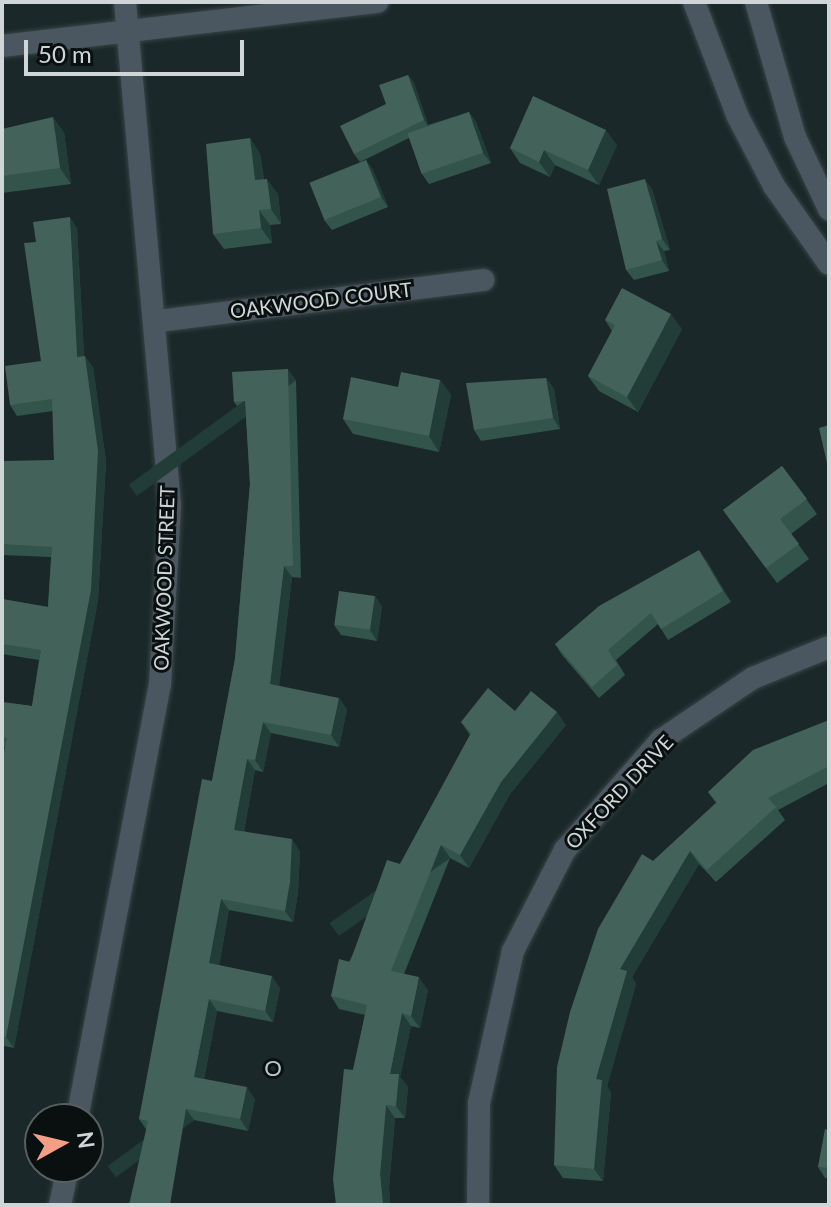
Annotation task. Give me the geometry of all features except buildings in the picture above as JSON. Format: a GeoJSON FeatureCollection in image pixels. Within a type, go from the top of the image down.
{"type":"FeatureCollection","features":[{"type":"Feature","properties":{"kind":"street","name":"OAKWOOD STREET"},"geometry":{"type":"LineString","coordinates":[[80,1103],[160,685],[170,504],[159,321],[125,2]]}},
{"type":"Feature","properties":{"kind":"street"},"geometry":{"type":"LineString","coordinates":[[2,46],[377,2]]}},
{"type":"Feature","properties":{"kind":"street"},"geometry":{"type":"LineString","coordinates":[[694,2],[759,158],[829,264]]}},
{"type":"Feature","properties":{"kind":"street"},"geometry":{"type":"LineString","coordinates":[[756,2],[795,137],[829,209]]}},
{"type":"Feature","properties":{"kind":"street","name":"OAKWOOD COURT"},"geometry":{"type":"LineString","coordinates":[[159,321],[483,280]]}},
{"type":"Feature","properties":{"kind":"street","name":"OXFORD DRIVE"},"geometry":{"type":"LineString","coordinates":[[478,1205],[479,1103],[513,951],[565,850],[661,740],[753,678],[829,647]]}},
{"type":"Feature","properties":{"kind":"street"},"geometry":{"type":"LineString","coordinates":[[60,1205],[65,1183]]}},
{"type":"Feature","properties":{"kind":"district","name":"O"},"geometry":{"type":"Point","coordinates":[274,1068]}}]}
